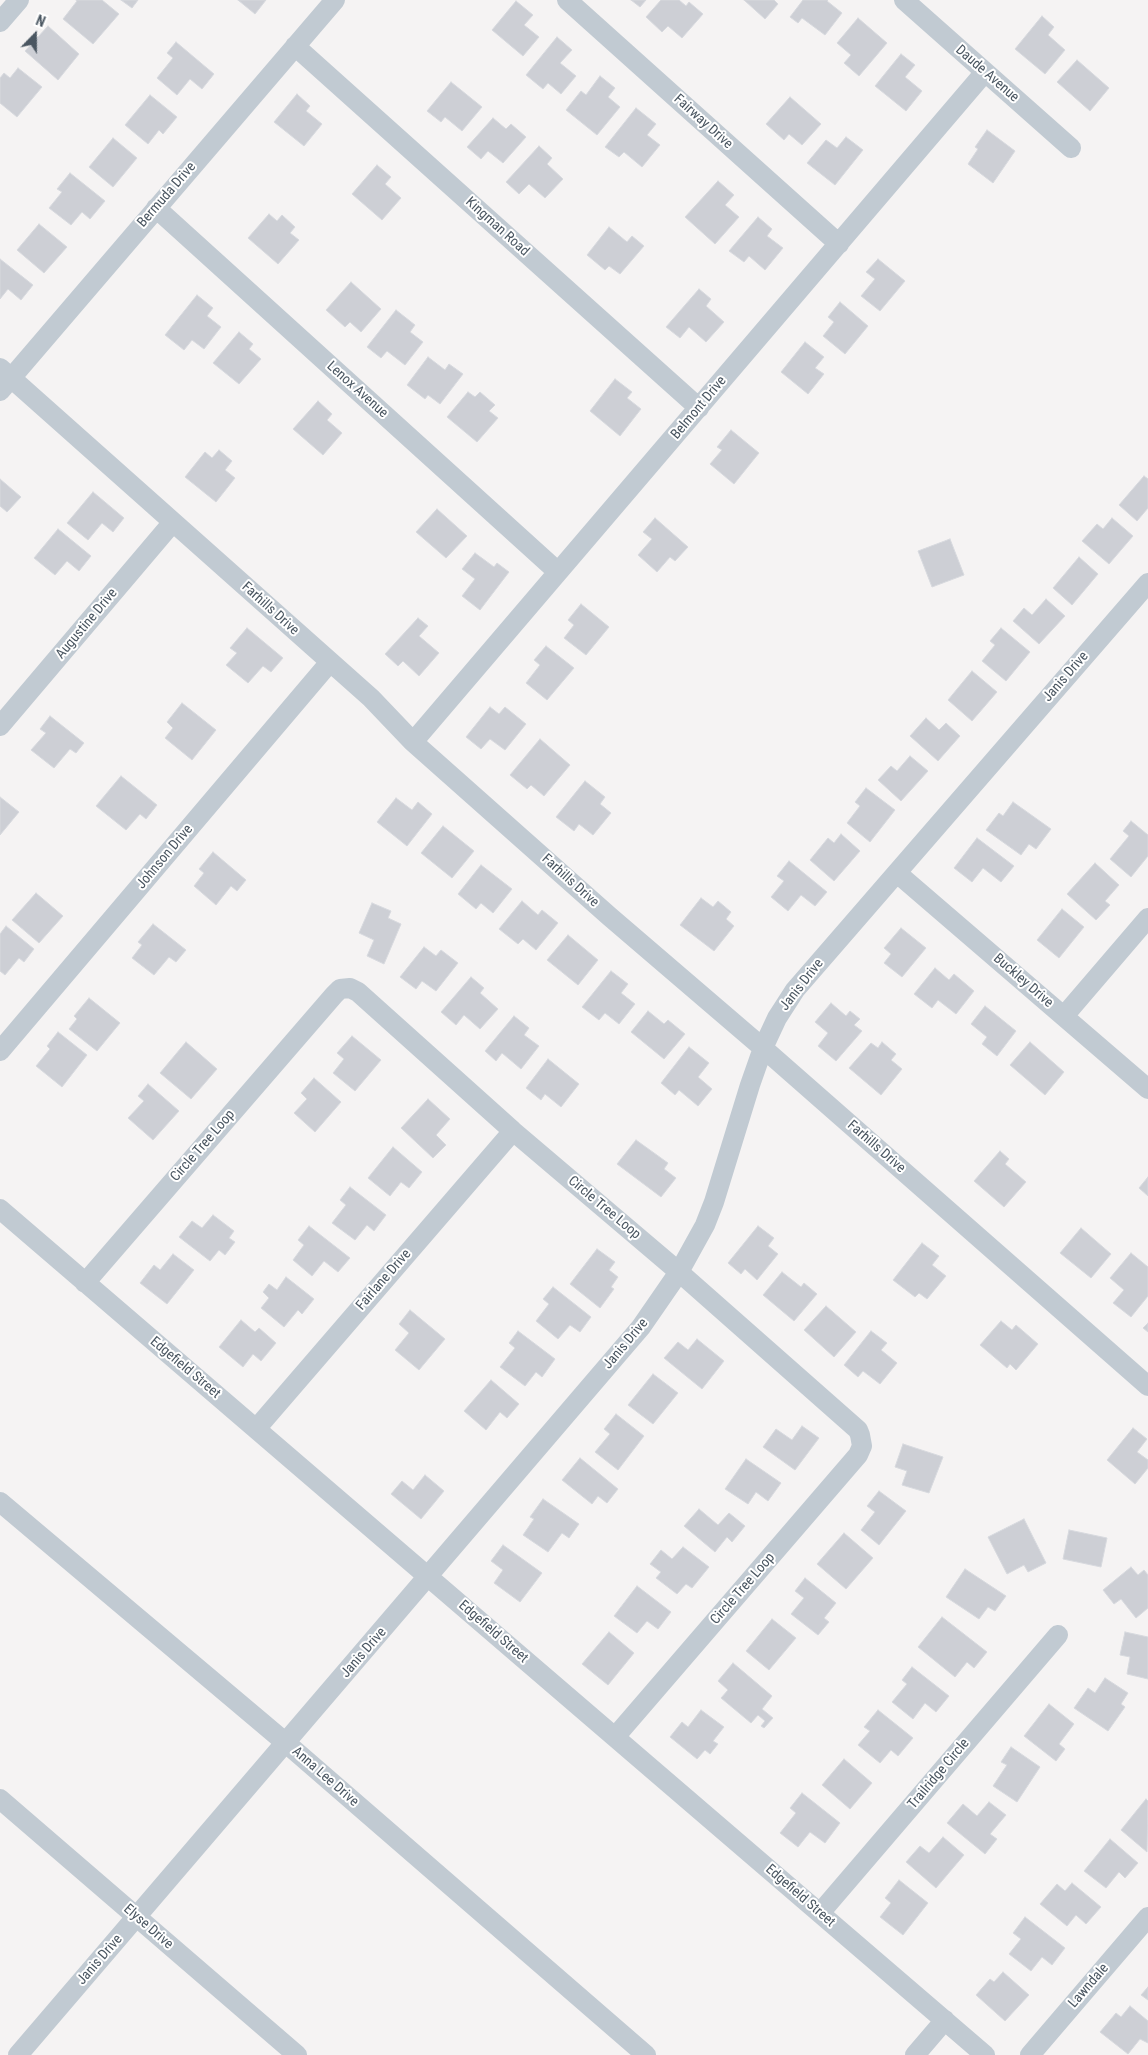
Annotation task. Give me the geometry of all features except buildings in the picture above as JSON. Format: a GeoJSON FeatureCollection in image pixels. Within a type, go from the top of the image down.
{"type":"FeatureCollection","features":[{"type":"Feature","properties":{"kind":"street"},"geometry":{"type":"LineString","coordinates":[[0,22],[19,0]]}},
{"type":"Feature","properties":{"kind":"street","name":"Bermuda Drive"},"geometry":{"type":"LineString","coordinates":[[4,379],[156,208],[335,0]]}},
{"type":"Feature","properties":{"kind":"street","name":"Fairway Drive"},"geometry":{"type":"LineString","coordinates":[[567,0],[839,244]]}},
{"type":"Feature","properties":{"kind":"street","name":"Daude Avenue"},"geometry":{"type":"LineString","coordinates":[[904,0],[1071,148]]}},
{"type":"Feature","properties":{"kind":"street","name":"Kingman Road"},"geometry":{"type":"LineString","coordinates":[[295,46],[699,408]]}},
{"type":"Feature","properties":{"kind":"street","name":"Belmont Drive"},"geometry":{"type":"LineString","coordinates":[[413,742],[985,72]]}},
{"type":"Feature","properties":{"kind":"street","name":"Lenox Avenue"},"geometry":{"type":"LineString","coordinates":[[156,208],[558,572]]}},
{"type":"Feature","properties":{"kind":"street","name":"Farhills Drive"},"geometry":{"type":"LineString","coordinates":[[4,379],[173,522],[371,698],[413,742],[609,916],[764,1048],[1148,1386]]}},
{"type":"Feature","properties":{"kind":"street","name":"Augustine Drive"},"geometry":{"type":"LineString","coordinates":[[0,726],[173,522]]}},
{"type":"Feature","properties":{"kind":"street","name":"Janis Drive"},"geometry":{"type":"LineString","coordinates":[[18,2055],[641,1327],[679,1272],[705,1225],[735,1137],[750,1085],[764,1048],[777,1018],[795,990],[1148,583]]}},
{"type":"Feature","properties":{"kind":"street","name":"Johnson Drive"},"geometry":{"type":"LineString","coordinates":[[0,1051],[330,662]]}},
{"type":"Feature","properties":{"kind":"street","name":"Buckley Drive"},"geometry":{"type":"LineString","coordinates":[[897,872],[1148,1089]]}},
{"type":"Feature","properties":{"kind":"street"},"geometry":{"type":"LineString","coordinates":[[1064,1016],[1148,918]]}},
{"type":"Feature","properties":{"kind":"street","name":"Circle Tree Loop"},"geometry":{"type":"LineString","coordinates":[[85,1283],[340,989],[350,988],[358,992],[513,1131],[679,1272],[858,1430],[862,1446],[858,1455],[615,1737]]}},
{"type":"Feature","properties":{"kind":"street","name":"Fairlane Drive"},"geometry":{"type":"LineString","coordinates":[[256,1429],[513,1131]]}},
{"type":"Feature","properties":{"kind":"street","name":"Edgefield Street"},"geometry":{"type":"LineString","coordinates":[[0,1209],[986,2055]]}},
{"type":"Feature","properties":{"kind":"street","name":"Anna Lee Drive"},"geometry":{"type":"LineString","coordinates":[[0,1502],[286,1743],[646,2055]]}},
{"type":"Feature","properties":{"kind":"street","name":"Trailridge Circle"},"geometry":{"type":"LineString","coordinates":[[820,1914],[1058,1635]]}},
{"type":"Feature","properties":{"kind":"street","name":"Elyse Drive"},"geometry":{"type":"LineString","coordinates":[[0,1799],[297,2055]]}},
{"type":"Feature","properties":{"kind":"street","name":"Lawndale"},"geometry":{"type":"LineString","coordinates":[[1030,2055],[1148,1918]]}},
{"type":"Feature","properties":{"kind":"street"},"geometry":{"type":"LineString","coordinates":[[916,2055],[945,2020]]}}]}
